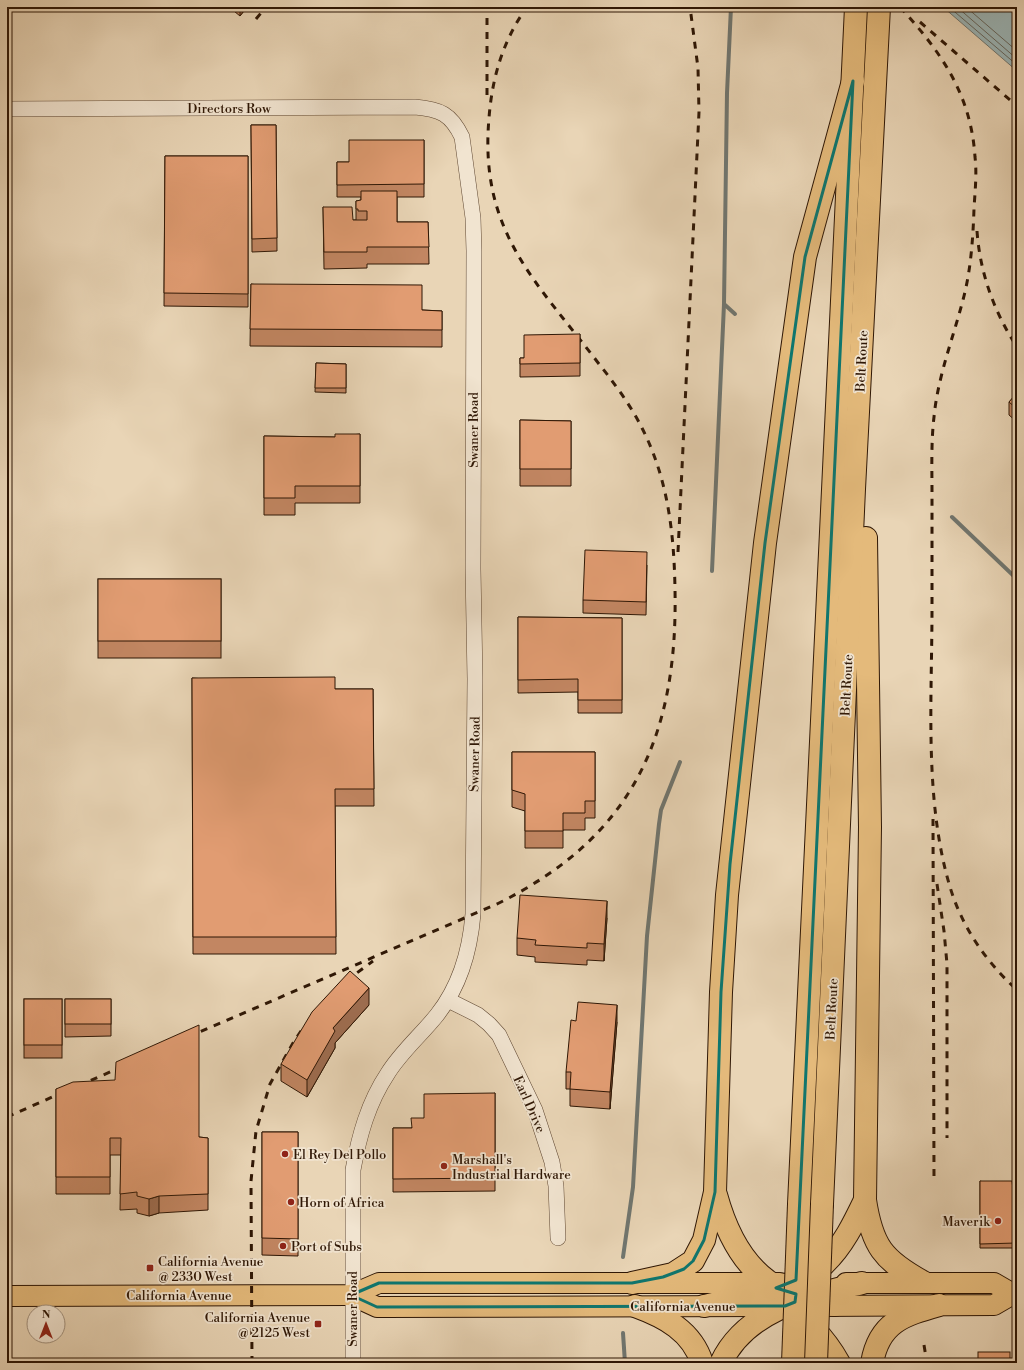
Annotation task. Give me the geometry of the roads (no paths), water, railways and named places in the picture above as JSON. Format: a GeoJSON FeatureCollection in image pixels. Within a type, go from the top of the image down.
{"type":"FeatureCollection","features":[{"type":"Feature","properties":{"kind":"highway","name":"Belt Route"},"geometry":{"type":"LineString","coordinates":[[816,1363],[857,432],[879,7]]}},
{"type":"Feature","properties":{"kind":"highway","name":"Belt Route"},"geometry":{"type":"LineString","coordinates":[[793,1363],[799,1204],[855,15]]}},
{"type":"Feature","properties":{"kind":"highway"},"geometry":{"type":"LineString","coordinates":[[632,1283],[673,1274],[693,1261],[704,1240],[715,1192],[720,1006],[726,902],[766,543],[805,257],[853,81]]}},
{"type":"Feature","properties":{"kind":"highway"},"geometry":{"type":"LineString","coordinates":[[857,432],[866,526],[869,701],[870,827],[865,1200],[870,1231],[883,1253],[903,1271],[923,1282]]}},
{"type":"Feature","properties":{"kind":"highway"},"geometry":{"type":"LineString","coordinates":[[715,1192],[724,1223],[736,1244],[753,1266],[814,1329],[839,1363]]}},
{"type":"Feature","properties":{"kind":"highway"},"geometry":{"type":"LineString","coordinates":[[704,1306],[777,1290],[814,1272],[834,1254],[851,1230],[865,1200]]}},
{"type":"Feature","properties":{"kind":"highway"},"geometry":{"type":"LineString","coordinates":[[739,1283],[777,1290],[835,1305]]}},
{"type":"Feature","properties":{"kind":"highway"},"geometry":{"type":"LineString","coordinates":[[806,1298],[862,1283]]}},
{"type":"Feature","properties":{"kind":"highway"},"geometry":{"type":"LineString","coordinates":[[721,1363],[740,1334],[770,1312],[777,1290]]}},
{"type":"Feature","properties":{"kind":"highway"},"geometry":{"type":"LineString","coordinates":[[872,1363],[879,1339],[895,1322],[914,1312],[939,1305]]}},
{"type":"Feature","properties":{"kind":"highway"},"geometry":{"type":"LineString","coordinates":[[635,1306],[662,1317],[680,1329],[695,1347],[702,1363]]}},
{"type":"Feature","properties":{"kind":"main road","name":"California Avenue"},"geometry":{"type":"LineString","coordinates":[[352,1295],[377,1307],[704,1306],[777,1290],[862,1283],[923,1282],[994,1283],[1015,1294]]}},
{"type":"Feature","properties":{"kind":"main road","name":"California Avenue"},"geometry":{"type":"LineString","coordinates":[[7,1296],[352,1295],[379,1283],[739,1283]]}},
{"type":"Feature","properties":{"kind":"main road","name":"California Avenue"},"geometry":{"type":"LineString","coordinates":[[777,1290],[835,1305],[994,1305],[1015,1294]]}},
{"type":"Feature","properties":{"kind":"street","name":"Directors Row"},"geometry":{"type":"LineString","coordinates":[[7,109],[415,107],[438,110],[448,116]]}},
{"type":"Feature","properties":{"kind":"street","name":"Swaner Road"},"geometry":{"type":"LineString","coordinates":[[353,1363],[353,1170],[358,1140],[371,1103],[388,1073],[448,1000],[464,964],[471,934],[473,914],[475,679],[473,570],[473,218],[462,137],[448,116]]}},
{"type":"Feature","properties":{"kind":"street","name":"Earl Drive"},"geometry":{"type":"LineString","coordinates":[[448,1000],[478,1015],[489,1024],[499,1036],[535,1110],[552,1162],[556,1186],[558,1238]]}},
{"type":"Feature","properties":{"kind":"water"},"geometry":{"type":"Polygon","coordinates":[[[943,7],[1017,7],[1017,71],[943,7]]]}},
{"type":"Feature","properties":{"kind":"waterway"},"geometry":{"type":"LineString","coordinates":[[712,571],[724,304],[727,93],[731,7]]}},
{"type":"Feature","properties":{"kind":"waterway"},"geometry":{"type":"LineString","coordinates":[[724,304],[735,314]]}},
{"type":"Feature","properties":{"kind":"waterway"},"geometry":{"type":"LineString","coordinates":[[952,517],[1017,579]]}},
{"type":"Feature","properties":{"kind":"waterway"},"geometry":{"type":"LineString","coordinates":[[623,1257],[633,1187],[647,936],[659,824],[661,810],[680,762]]}},
{"type":"Feature","properties":{"kind":"waterway"},"geometry":{"type":"LineString","coordinates":[[623,1333],[625,1363]]}},
{"type":"Feature","properties":{"kind":"railway"},"geometry":{"type":"LineString","coordinates":[[256,19],[266,7]]}},
{"type":"Feature","properties":{"kind":"railway"},"geometry":{"type":"LineString","coordinates":[[487,7],[487,95]]}},
{"type":"Feature","properties":{"kind":"railway"},"geometry":{"type":"LineString","coordinates":[[188,1037],[497,904],[544,877],[583,847],[614,814],[638,776],[656,736],[668,691],[674,642],[675,589],[671,527],[664,487],[658,467],[651,447],[628,403],[534,280],[517,253],[503,224],[493,193],[488,158],[489,118],[493,88],[505,46],[527,7]]}},
{"type":"Feature","properties":{"kind":"railway"},"geometry":{"type":"LineString","coordinates":[[678,552],[699,112],[698,68],[690,7]]}},
{"type":"Feature","properties":{"kind":"railway"},"geometry":{"type":"LineString","coordinates":[[900,7],[941,58],[951,75],[967,113],[972,134],[976,163],[973,231],[968,275],[964,296],[939,386],[932,436],[931,749],[936,820],[950,887],[961,916],[968,930],[985,956],[1017,990]]}},
{"type":"Feature","properties":{"kind":"railway"},"geometry":{"type":"LineString","coordinates":[[920,22],[1017,106]]}},
{"type":"Feature","properties":{"kind":"railway"},"geometry":{"type":"LineString","coordinates":[[977,231],[981,262],[990,292],[1001,320],[1017,347]]}},
{"type":"Feature","properties":{"kind":"railway"},"geometry":{"type":"LineString","coordinates":[[933,819],[934,1179]]}},
{"type":"Feature","properties":{"kind":"railway"},"geometry":{"type":"LineString","coordinates":[[937,884],[947,964],[947,1138]]}},
{"type":"Feature","properties":{"kind":"railway"},"geometry":{"type":"LineString","coordinates":[[346,981],[373,961]]}},
{"type":"Feature","properties":{"kind":"railway"},"geometry":{"type":"LineString","coordinates":[[252,1363],[251,1181],[256,1131],[270,1084],[305,1025]]}},
{"type":"Feature","properties":{"kind":"railway"},"geometry":{"type":"LineString","coordinates":[[78,1086],[126,1065]]}},
{"type":"Feature","properties":{"kind":"railway"},"geometry":{"type":"LineString","coordinates":[[7,1117],[66,1091]]}},
{"type":"Feature","properties":{"kind":"railway"},"geometry":{"type":"LineString","coordinates":[[924,1345],[927,1363]]}},
{"type":"Feature","properties":{"kind":"place","name":"El Rey Del Pollo"},"geometry":{"type":"Point","coordinates":[285,1154]}},
{"type":"Feature","properties":{"kind":"place","name":"Marshall's Industrial Hardware"},"geometry":{"type":"Point","coordinates":[444,1166]}},
{"type":"Feature","properties":{"kind":"place","name":"Horn of Africa"},"geometry":{"type":"Point","coordinates":[291,1202]}},
{"type":"Feature","properties":{"kind":"place","name":"Maverik"},"geometry":{"type":"Point","coordinates":[998,1221]}},
{"type":"Feature","properties":{"kind":"place","name":"Port of Subs"},"geometry":{"type":"Point","coordinates":[283,1246]}},
{"type":"Feature","properties":{"kind":"place","name":"California Avenue @ 2330 West"},"geometry":{"type":"Point","coordinates":[150,1268]}},
{"type":"Feature","properties":{"kind":"place","name":"California Avenue @ 2125 West"},"geometry":{"type":"Point","coordinates":[318,1324]}}]}
